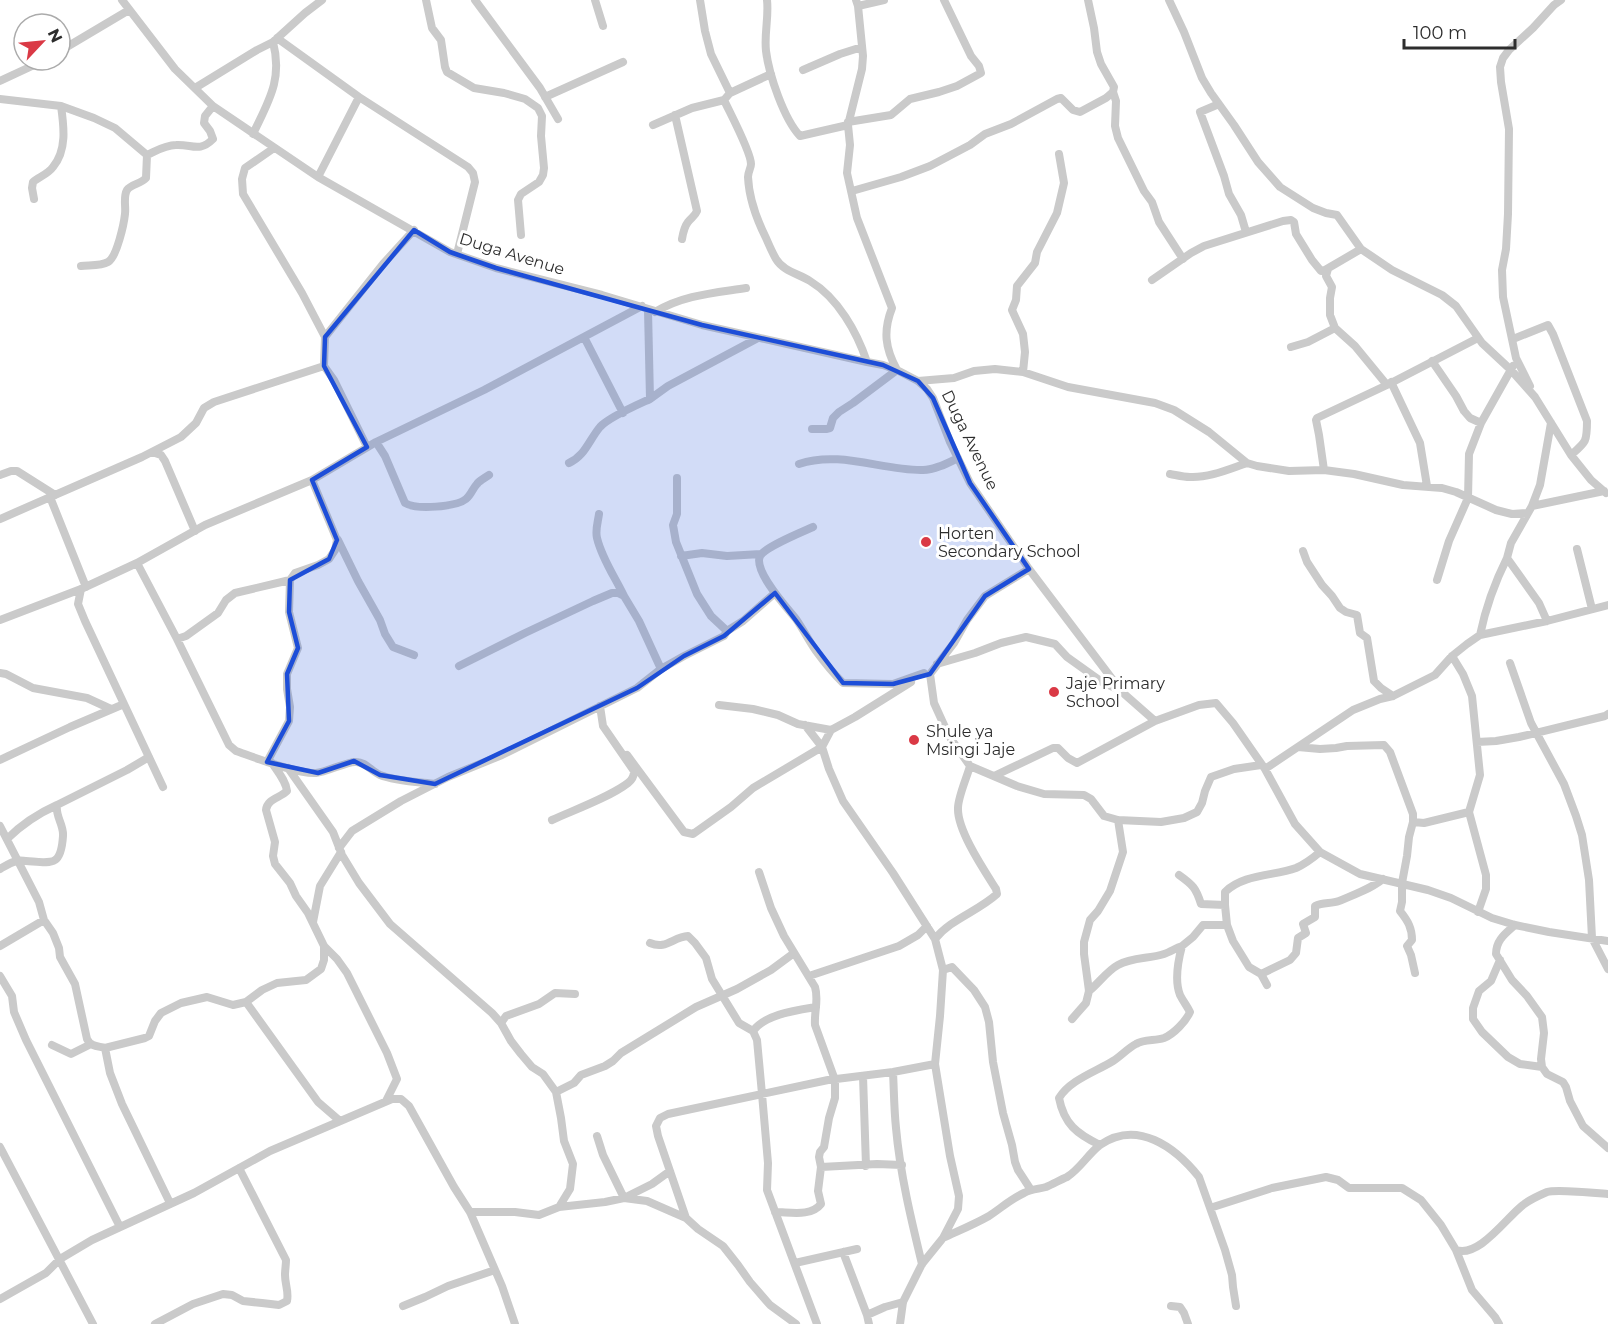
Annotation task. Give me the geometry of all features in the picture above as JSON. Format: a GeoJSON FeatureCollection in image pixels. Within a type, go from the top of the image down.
{"type":"FeatureCollection","features":[{"type":"Feature","properties":{"kind":"street","name":"Duga Avenue"},"geometry":{"type":"LineString","coordinates":[[122,0],[175,69],[213,106],[318,177],[450,252],[496,268],[702,325],[883,365],[918,381],[933,398],[950,442],[970,483],[1029,569],[1122,692],[1155,721]]}},
{"type":"Feature","properties":{"kind":"street"},"geometry":{"type":"LineString","coordinates":[[195,88],[275,40],[322,0]]}},
{"type":"Feature","properties":{"kind":"street"},"geometry":{"type":"LineString","coordinates":[[427,0],[432,28],[441,40],[447,72],[474,88],[525,99],[538,108],[542,116],[543,175],[539,182],[522,194],[518,200],[521,235]]}},
{"type":"Feature","properties":{"kind":"street"},"geometry":{"type":"LineString","coordinates":[[475,0],[545,97],[558,119]]}},
{"type":"Feature","properties":{"kind":"street"},"geometry":{"type":"LineString","coordinates":[[595,0],[603,26]]}},
{"type":"Feature","properties":{"kind":"street"},"geometry":{"type":"LineString","coordinates":[[700,0],[711,54],[751,164],[747,174],[752,208],[774,256],[780,265],[798,276],[809,279],[827,294],[848,321],[867,362]]}},
{"type":"Feature","properties":{"kind":"street"},"geometry":{"type":"LineString","coordinates":[[767,0],[769,11],[766,50],[771,74],[789,123],[800,136],[848,123],[891,115],[910,99],[957,86],[981,73],[944,0]]}},
{"type":"Feature","properties":{"kind":"street"},"geometry":{"type":"LineString","coordinates":[[812,429],[830,428],[833,418],[839,412],[897,370],[890,358],[887,344],[886,323],[892,308],[857,218],[847,173],[850,145],[848,123],[862,69],[857,3],[884,0]]}},
{"type":"Feature","properties":{"kind":"street"},"geometry":{"type":"LineString","coordinates":[[1088,0],[1096,52],[1114,87],[1116,133],[1144,191],[1152,202],[1159,222],[1183,259]]}},
{"type":"Feature","properties":{"kind":"street"},"geometry":{"type":"LineString","coordinates":[[1168,0],[1184,32],[1202,78],[1258,162],[1280,187],[1313,208],[1337,215],[1361,249],[1392,270],[1442,295],[1456,306],[1482,343],[1535,397]]}},
{"type":"Feature","properties":{"kind":"street"},"geometry":{"type":"LineString","coordinates":[[1561,0],[1509,50],[1503,57],[1500,67],[1509,129],[1506,249],[1502,270],[1503,297],[1516,358],[1535,397],[1571,455],[1591,480],[1606,492]]}},
{"type":"Feature","properties":{"kind":"street"},"geometry":{"type":"LineString","coordinates":[[72,44],[129,10]]}},
{"type":"Feature","properties":{"kind":"street"},"geometry":{"type":"LineString","coordinates":[[275,40],[359,98],[468,167],[473,173],[475,182],[457,254]]}},
{"type":"Feature","properties":{"kind":"street"},"geometry":{"type":"LineString","coordinates":[[253,134],[274,88],[275,40]]}},
{"type":"Feature","properties":{"kind":"street"},"geometry":{"type":"LineString","coordinates":[[803,70],[862,47]]}},
{"type":"Feature","properties":{"kind":"street"},"geometry":{"type":"LineString","coordinates":[[545,97],[623,62]]}},
{"type":"Feature","properties":{"kind":"street"},"geometry":{"type":"LineString","coordinates":[[0,81],[19,72]]}},
{"type":"Feature","properties":{"kind":"street"},"geometry":{"type":"LineString","coordinates":[[653,125],[692,108],[727,97],[771,74]]}},
{"type":"Feature","properties":{"kind":"street"},"geometry":{"type":"LineString","coordinates":[[852,191],[930,166],[970,145],[985,134],[1011,124],[1058,99],[1061,98],[1073,110],[1080,111],[1113,92]]}},
{"type":"Feature","properties":{"kind":"street"},"geometry":{"type":"LineString","coordinates":[[318,177],[359,98]]}},
{"type":"Feature","properties":{"kind":"street"},"geometry":{"type":"LineString","coordinates":[[0,99],[61,106],[115,128],[147,155]]}},
{"type":"Feature","properties":{"kind":"street"},"geometry":{"type":"LineString","coordinates":[[1219,104],[1200,112],[1229,194],[1241,215],[1246,232]]}},
{"type":"Feature","properties":{"kind":"street"},"geometry":{"type":"LineString","coordinates":[[34,199],[33,182],[54,167],[60,154],[64,132],[61,106]]}},
{"type":"Feature","properties":{"kind":"street"},"geometry":{"type":"LineString","coordinates":[[147,155],[167,146],[199,148],[208,143],[213,139],[204,123],[205,116],[213,106]]}},
{"type":"Feature","properties":{"kind":"street"},"geometry":{"type":"LineString","coordinates":[[675,115],[697,211],[683,230],[682,239]]}},
{"type":"Feature","properties":{"kind":"street"},"geometry":{"type":"LineString","coordinates":[[274,148],[245,168],[242,179],[243,194],[302,293],[325,337],[324,366],[334,380],[367,447]]}},
{"type":"Feature","properties":{"kind":"street"},"geometry":{"type":"LineString","coordinates":[[1023,372],[1025,352],[1023,334],[1012,310],[1016,300],[1017,286],[1035,263],[1037,252],[1057,213],[1064,183],[1059,154]]}},
{"type":"Feature","properties":{"kind":"street"},"geometry":{"type":"LineString","coordinates":[[81,266],[107,263],[112,259],[125,213],[126,193],[129,188],[146,178],[147,155]]}},
{"type":"Feature","properties":{"kind":"street"},"geometry":{"type":"LineString","coordinates":[[1152,280],[1204,246],[1291,220],[1295,225],[1296,234],[1321,271],[1361,249]]}},
{"type":"Feature","properties":{"kind":"street"},"geometry":{"type":"LineString","coordinates":[[325,337],[382,264],[414,230]]}},
{"type":"Feature","properties":{"kind":"street"},"geometry":{"type":"LineString","coordinates":[[1328,269],[1326,276],[1332,287],[1330,315],[1335,328],[1355,346],[1389,384],[1420,443],[1427,486]]}},
{"type":"Feature","properties":{"kind":"street"},"geometry":{"type":"LineString","coordinates":[[0,620],[84,588],[137,563],[205,525],[312,480],[376,442],[584,337],[648,309],[680,299],[746,288]]}},
{"type":"Feature","properties":{"kind":"street"},"geometry":{"type":"LineString","coordinates":[[648,309],[650,399]]}},
{"type":"Feature","properties":{"kind":"street"},"geometry":{"type":"LineString","coordinates":[[1513,339],[1548,325],[1553,334],[1587,421],[1585,443],[1571,455]]}},
{"type":"Feature","properties":{"kind":"street"},"geometry":{"type":"LineString","coordinates":[[1292,347],[1308,342],[1335,328]]}},
{"type":"Feature","properties":{"kind":"street"},"geometry":{"type":"LineString","coordinates":[[584,337],[623,413]]}},
{"type":"Feature","properties":{"kind":"street"},"geometry":{"type":"LineString","coordinates":[[569,463],[577,460],[601,426],[688,375],[758,338]]}},
{"type":"Feature","properties":{"kind":"street"},"geometry":{"type":"LineString","coordinates":[[1324,470],[1317,418],[1478,338]]}},
{"type":"Feature","properties":{"kind":"street"},"geometry":{"type":"LineString","coordinates":[[1437,580],[1449,541],[1468,498],[1469,454],[1481,423],[1516,358]]}},
{"type":"Feature","properties":{"kind":"street"},"geometry":{"type":"LineString","coordinates":[[1432,361],[1464,411],[1470,418],[1481,423]]}},
{"type":"Feature","properties":{"kind":"street"},"geometry":{"type":"LineString","coordinates":[[0,519],[152,452],[180,437],[196,423],[204,408],[214,402],[324,366]]}},
{"type":"Feature","properties":{"kind":"street"},"geometry":{"type":"LineString","coordinates":[[918,381],[954,378],[974,371],[995,369],[1023,372],[1068,387],[1155,404],[1174,410],[1209,432],[1247,463],[1257,466],[1289,471],[1324,470],[1403,485],[1442,488],[1496,510],[1512,513],[1606,492]]}},
{"type":"Feature","properties":{"kind":"street"},"geometry":{"type":"LineString","coordinates":[[1480,635],[1485,609],[1494,585],[1507,558],[1511,543],[1540,486],[1551,423]]}},
{"type":"Feature","properties":{"kind":"street"},"geometry":{"type":"LineString","coordinates":[[376,442],[386,456],[405,502],[410,505],[432,507],[461,502],[468,497],[477,483],[489,475]]}},
{"type":"Feature","properties":{"kind":"street"},"geometry":{"type":"LineString","coordinates":[[152,452],[160,455],[165,461],[195,531]]}},
{"type":"Feature","properties":{"kind":"street"},"geometry":{"type":"LineString","coordinates":[[799,464],[807,461],[854,461],[925,470],[958,458]]}},
{"type":"Feature","properties":{"kind":"street"},"geometry":{"type":"LineString","coordinates":[[1170,474],[1204,476],[1247,463]]}},
{"type":"Feature","properties":{"kind":"street"},"geometry":{"type":"LineString","coordinates":[[0,475],[17,471],[52,496],[84,588],[78,604],[163,787]]}},
{"type":"Feature","properties":{"kind":"street"},"geometry":{"type":"LineString","coordinates":[[677,478],[677,514],[673,525],[676,543],[697,594],[711,616],[727,631]]}},
{"type":"Feature","properties":{"kind":"street"},"geometry":{"type":"LineString","coordinates":[[312,480],[338,540],[385,634],[393,647],[414,655]]}},
{"type":"Feature","properties":{"kind":"street"},"geometry":{"type":"LineString","coordinates":[[599,514],[597,538],[605,560],[639,621],[662,669]]}},
{"type":"Feature","properties":{"kind":"street"},"geometry":{"type":"LineString","coordinates":[[681,556],[702,553],[727,556],[761,554],[813,527]]}},
{"type":"Feature","properties":{"kind":"street"},"geometry":{"type":"LineString","coordinates":[[177,639],[186,636],[218,613],[226,600],[235,593],[290,579],[295,573],[318,565],[329,558],[338,540]]}},
{"type":"Feature","properties":{"kind":"street"},"geometry":{"type":"LineString","coordinates":[[1577,549],[1592,609]]}},
{"type":"Feature","properties":{"kind":"street"},"geometry":{"type":"LineString","coordinates":[[1303,551],[1307,562],[1340,608],[1357,615],[1360,633],[1367,638],[1374,681],[1393,696]]}},
{"type":"Feature","properties":{"kind":"street"},"geometry":{"type":"LineString","coordinates":[[761,554],[760,568],[775,593],[829,668],[843,683],[893,684],[927,674]]}},
{"type":"Feature","properties":{"kind":"street"},"geometry":{"type":"LineString","coordinates":[[1507,558],[1539,603],[1547,621]]}},
{"type":"Feature","properties":{"kind":"street"},"geometry":{"type":"LineString","coordinates":[[137,563],[229,745],[236,751],[304,772],[318,773],[354,761],[364,764],[380,775],[435,784]]}},
{"type":"Feature","properties":{"kind":"street"},"geometry":{"type":"LineString","coordinates":[[627,755],[684,832],[693,834],[732,807],[753,788],[822,747],[831,730],[927,674],[954,643],[985,596],[1029,569]]}},
{"type":"Feature","properties":{"kind":"street"},"geometry":{"type":"LineString","coordinates":[[269,762],[289,722],[287,674],[298,648],[288,612],[290,579]]}},
{"type":"Feature","properties":{"kind":"street"},"geometry":{"type":"LineString","coordinates":[[459,666],[593,601],[618,593],[624,596]]}},
{"type":"Feature","properties":{"kind":"street"},"geometry":{"type":"LineString","coordinates":[[313,922],[320,886],[352,831],[401,801],[448,777],[502,755],[637,688],[662,669],[724,636],[727,631],[743,621],[775,593]]}},
{"type":"Feature","properties":{"kind":"street"},"geometry":{"type":"LineString","coordinates":[[927,674],[933,703],[949,735],[970,766],[1017,786],[1044,794],[1084,795],[1091,799],[1104,816],[1118,820],[1161,822],[1184,818],[1197,812],[1211,777],[1234,769],[1263,767],[1298,747],[1353,710],[1393,696],[1435,675],[1452,656],[1480,635],[1547,621],[1608,604]]}},
{"type":"Feature","properties":{"kind":"street"},"geometry":{"type":"LineString","coordinates":[[937,664],[1026,637],[1055,644],[1067,657],[1102,682],[1122,692]]}},
{"type":"Feature","properties":{"kind":"street"},"geometry":{"type":"LineString","coordinates":[[1452,656],[1472,696],[1477,742],[1479,775],[1469,812],[1486,875],[1486,889],[1478,912]]}},
{"type":"Feature","properties":{"kind":"street"},"geometry":{"type":"LineString","coordinates":[[1510,663],[1531,723],[1564,784],[1582,835],[1589,880],[1592,938],[1608,969]]}},
{"type":"Feature","properties":{"kind":"street"},"geometry":{"type":"LineString","coordinates":[[0,673],[33,688],[87,698],[111,709]]}},
{"type":"Feature","properties":{"kind":"street"},"geometry":{"type":"LineString","coordinates":[[994,776],[1053,748],[1058,748],[1077,763],[1155,721],[1199,705],[1216,703],[1233,723],[1263,767],[1295,824],[1320,852],[1360,874],[1428,890],[1515,925],[1608,941]]}},
{"type":"Feature","properties":{"kind":"street"},"geometry":{"type":"LineString","coordinates":[[0,760],[124,704]]}},
{"type":"Feature","properties":{"kind":"street"},"geometry":{"type":"LineString","coordinates":[[719,705],[753,709],[805,725],[831,730]]}},
{"type":"Feature","properties":{"kind":"street"},"geometry":{"type":"LineString","coordinates":[[552,820],[615,791],[630,782],[634,775],[634,771],[603,726],[600,706]]}},
{"type":"Feature","properties":{"kind":"street"},"geometry":{"type":"LineString","coordinates":[[1477,742],[1518,737],[1608,714]]}},
{"type":"Feature","properties":{"kind":"street"},"geometry":{"type":"LineString","coordinates":[[805,725],[822,747],[843,801],[935,939],[943,970],[935,1064],[959,1196],[958,1209],[943,1238],[922,1264],[903,1302],[900,1324]]}},
{"type":"Feature","properties":{"kind":"street"},"geometry":{"type":"LineString","coordinates":[[1298,747],[1320,749],[1383,745],[1390,752],[1413,814],[1400,911],[1412,930],[1412,940],[1407,946],[1414,973]]}},
{"type":"Feature","properties":{"kind":"street"},"geometry":{"type":"LineString","coordinates":[[7,839],[34,816],[149,757]]}},
{"type":"Feature","properties":{"kind":"street"},"geometry":{"type":"LineString","coordinates":[[269,762],[286,785],[287,791],[266,805],[275,842],[273,856],[275,864],[313,922],[324,946],[338,959],[347,973],[382,1042],[397,1075],[386,1101]]}},
{"type":"Feature","properties":{"kind":"street"},"geometry":{"type":"LineString","coordinates":[[935,939],[952,923],[997,894],[971,847],[962,826],[958,808],[970,766]]}},
{"type":"Feature","properties":{"kind":"street"},"geometry":{"type":"LineString","coordinates":[[288,768],[333,832],[340,850],[359,883],[390,924],[492,1013],[521,1054],[532,1067],[543,1074],[556,1092],[564,1141],[573,1164],[570,1189],[559,1207]]}},
{"type":"Feature","properties":{"kind":"street"},"geometry":{"type":"LineString","coordinates":[[0,869],[18,860],[50,863],[58,858],[63,828],[56,809],[57,805]]}},
{"type":"Feature","properties":{"kind":"street"},"geometry":{"type":"LineString","coordinates":[[1413,822],[1424,823],[1469,812]]}},
{"type":"Feature","properties":{"kind":"street"},"geometry":{"type":"LineString","coordinates":[[1072,1019],[1086,1003],[1089,991],[1084,942],[1090,920],[1110,891],[1123,852],[1118,820]]}},
{"type":"Feature","properties":{"kind":"street"},"geometry":{"type":"LineString","coordinates":[[0,826],[39,902],[44,920],[59,948],[60,957],[75,984],[87,1039],[91,1044],[105,1048],[146,1038],[161,1013],[181,1003],[207,997],[233,1005],[246,1002],[262,990],[277,983],[306,980],[321,969],[324,960],[324,946]]}},
{"type":"Feature","properties":{"kind":"street"},"geometry":{"type":"LineString","coordinates":[[1267,985],[1261,974],[1249,967],[1233,941],[1227,925],[1225,892],[1230,887],[1262,875],[1294,869],[1305,864],[1320,852]]}},
{"type":"Feature","properties":{"kind":"street"},"geometry":{"type":"LineString","coordinates":[[759,872],[771,908],[784,936],[815,987],[818,996],[814,1016],[815,1024],[835,1080],[835,1098],[824,1147],[820,1152],[821,1167],[818,1182],[820,1204],[817,1209],[807,1213],[775,1212]]}},
{"type":"Feature","properties":{"kind":"street"},"geometry":{"type":"LineString","coordinates":[[1179,875],[1197,890],[1201,904],[1225,905]]}},
{"type":"Feature","properties":{"kind":"street"},"geometry":{"type":"LineString","coordinates":[[1261,974],[1290,960],[1296,953],[1298,938],[1306,933],[1303,924],[1315,917],[1315,906],[1322,902],[1337,903],[1372,887],[1383,879]]}},
{"type":"Feature","properties":{"kind":"street"},"geometry":{"type":"LineString","coordinates":[[0,946],[44,920]]}},
{"type":"Feature","properties":{"kind":"street"},"geometry":{"type":"LineString","coordinates":[[1089,991],[1110,970],[1119,965],[1130,960],[1164,954],[1182,946],[1203,926],[1227,925]]}},
{"type":"Feature","properties":{"kind":"street"},"geometry":{"type":"LineString","coordinates":[[1515,925],[1498,942],[1496,954],[1512,980],[1542,1017],[1544,1033],[1542,1067],[1547,1074],[1563,1082],[1583,1126],[1608,1148]]}},
{"type":"Feature","properties":{"kind":"street"},"geometry":{"type":"LineString","coordinates":[[809,976],[899,946],[918,935],[927,926]]}},
{"type":"Feature","properties":{"kind":"street"},"geometry":{"type":"LineString","coordinates":[[650,943],[657,946],[669,944],[680,937],[688,936],[706,958],[712,979],[739,1023],[753,1031],[757,1040],[768,1163],[767,1190],[817,1324]]}},
{"type":"Feature","properties":{"kind":"street"},"geometry":{"type":"LineString","coordinates":[[1100,1145],[1071,1126],[1061,1112],[1059,1098],[1074,1083],[1137,1044],[1171,1034],[1187,1019],[1190,1012],[1180,994],[1177,975],[1182,946]]}},
{"type":"Feature","properties":{"kind":"street"},"geometry":{"type":"LineString","coordinates":[[556,1092],[574,1083],[581,1075],[605,1066],[621,1053],[696,1007],[771,970],[794,953]]}},
{"type":"Feature","properties":{"kind":"street"},"geometry":{"type":"LineString","coordinates":[[1500,960],[1491,981],[1479,991],[1473,1008],[1473,1019],[1482,1032],[1508,1057],[1520,1064],[1542,1067]]}},
{"type":"Feature","properties":{"kind":"street"},"geometry":{"type":"LineString","coordinates":[[943,970],[952,967],[957,971],[985,1007],[993,1062],[1015,1162],[1031,1190]]}},
{"type":"Feature","properties":{"kind":"street"},"geometry":{"type":"LineString","coordinates":[[0,976],[12,996],[14,1012],[26,1040],[120,1227]]}},
{"type":"Feature","properties":{"kind":"street"},"geometry":{"type":"LineString","coordinates":[[501,1023],[506,1016],[539,1004],[555,993],[575,994]]}},
{"type":"Feature","properties":{"kind":"street"},"geometry":{"type":"LineString","coordinates":[[246,1002],[318,1102],[340,1121]]}},
{"type":"Feature","properties":{"kind":"street"},"geometry":{"type":"LineString","coordinates":[[753,1031],[757,1026],[786,1013],[816,1007]]}},
{"type":"Feature","properties":{"kind":"street"},"geometry":{"type":"LineString","coordinates":[[52,1045],[74,1054],[91,1044]]}},
{"type":"Feature","properties":{"kind":"street"},"geometry":{"type":"LineString","coordinates":[[105,1048],[110,1073],[122,1104],[170,1203]]}},
{"type":"Feature","properties":{"kind":"street"},"geometry":{"type":"LineString","coordinates":[[686,1218],[658,1136],[656,1126],[660,1118],[668,1114],[762,1094],[935,1064]]}},
{"type":"Feature","properties":{"kind":"street"},"geometry":{"type":"LineString","coordinates":[[893,1072],[896,1129],[922,1264]]}},
{"type":"Feature","properties":{"kind":"street"},"geometry":{"type":"LineString","coordinates":[[863,1076],[866,1166]]}},
{"type":"Feature","properties":{"kind":"street"},"geometry":{"type":"LineString","coordinates":[[0,1299],[46,1273],[60,1259],[92,1240],[270,1151],[386,1101],[401,1099],[410,1106],[470,1212],[515,1324]]}},
{"type":"Feature","properties":{"kind":"street"},"geometry":{"type":"LineString","coordinates":[[943,1238],[987,1217],[1021,1194],[1045,1187],[1070,1175],[1100,1145],[1120,1135],[1139,1135],[1165,1145],[1199,1176],[1232,1275],[1236,1306]]}},
{"type":"Feature","properties":{"kind":"street"},"geometry":{"type":"LineString","coordinates":[[597,1136],[603,1155],[624,1198]]}},
{"type":"Feature","properties":{"kind":"street"},"geometry":{"type":"LineString","coordinates":[[0,1147],[93,1324]]}},
{"type":"Feature","properties":{"kind":"street"},"geometry":{"type":"LineString","coordinates":[[821,1167],[902,1165]]}},
{"type":"Feature","properties":{"kind":"street"},"geometry":{"type":"LineString","coordinates":[[155,1324],[193,1304],[223,1294],[243,1301],[262,1304],[279,1305],[287,1302],[289,1293],[285,1275],[286,1260],[239,1168]]}},
{"type":"Feature","properties":{"kind":"street"},"geometry":{"type":"LineString","coordinates":[[624,1198],[652,1184],[670,1171]]}},
{"type":"Feature","properties":{"kind":"street"},"geometry":{"type":"LineString","coordinates":[[1210,1208],[1272,1188],[1326,1177],[1338,1180],[1349,1188],[1402,1188],[1421,1200],[1441,1226],[1456,1250],[1472,1290],[1499,1324]]}},
{"type":"Feature","properties":{"kind":"street"},"geometry":{"type":"LineString","coordinates":[[1456,1250],[1462,1252],[1473,1249],[1497,1232],[1522,1206],[1549,1191],[1608,1194]]}},
{"type":"Feature","properties":{"kind":"street"},"geometry":{"type":"LineString","coordinates":[[470,1212],[515,1212],[539,1215],[559,1207],[624,1198],[647,1201],[686,1218],[723,1246],[770,1305],[796,1324]]}},
{"type":"Feature","properties":{"kind":"street"},"geometry":{"type":"LineString","coordinates":[[795,1263],[857,1249]]}},
{"type":"Feature","properties":{"kind":"street"},"geometry":{"type":"LineString","coordinates":[[843,1252],[868,1320],[885,1307],[903,1302]]}},
{"type":"Feature","properties":{"kind":"street"},"geometry":{"type":"LineString","coordinates":[[403,1306],[448,1286],[495,1270]]}},
{"type":"Feature","properties":{"kind":"street"},"geometry":{"type":"LineString","coordinates":[[1171,1306],[1180,1307],[1188,1324]]}},
{"type":"Feature","properties":{"kind":"highlighted area"},"geometry":{"type":"Polygon","coordinates":[[[414,230],[450,252],[496,268],[702,325],[883,365],[918,381],[933,398],[970,483],[1029,569],[985,596],[930,674],[893,684],[843,683],[775,593],[724,636],[684,656],[637,688],[435,784],[380,775],[354,761],[318,773],[267,762],[289,721],[287,674],[298,648],[289,612],[290,580],[329,559],[337,540],[312,480],[367,447],[324,366],[325,337],[414,230]]]}},
{"type":"Feature","properties":{"kind":"place","name":"Horten Secondary School"},"geometry":{"type":"Point","coordinates":[926,542]}},
{"type":"Feature","properties":{"kind":"place","name":"Jaje Primary School"},"geometry":{"type":"Point","coordinates":[1054,692]}},
{"type":"Feature","properties":{"kind":"place","name":"Shule ya Msingi Jaje"},"geometry":{"type":"Point","coordinates":[914,740]}}]}
